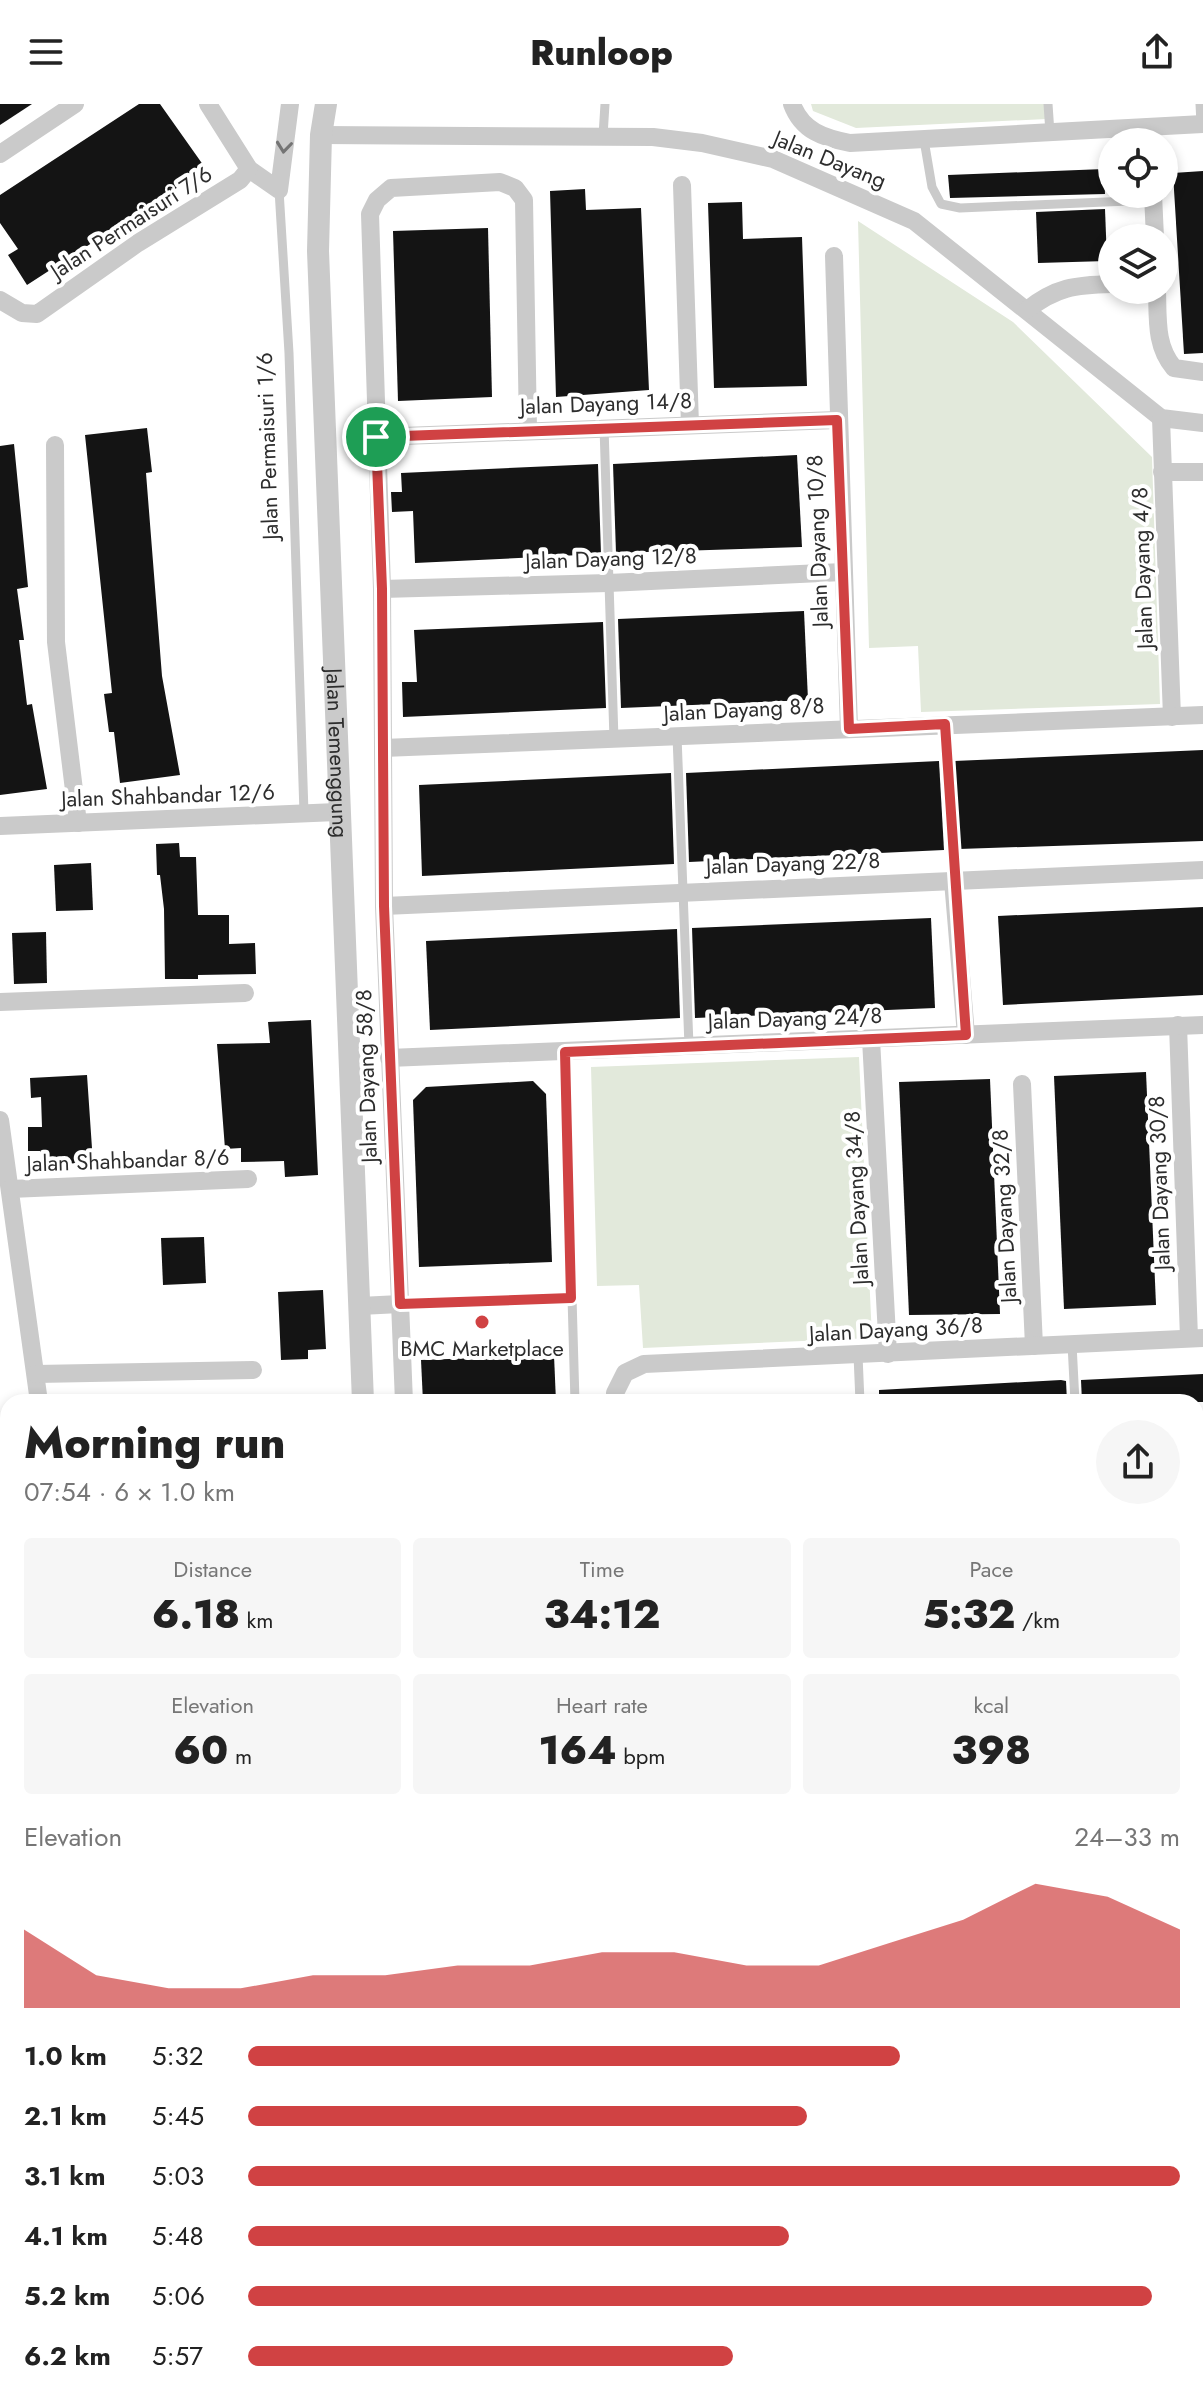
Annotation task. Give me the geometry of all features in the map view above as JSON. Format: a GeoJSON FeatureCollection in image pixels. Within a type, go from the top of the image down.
{"type":"FeatureCollection","features":[{"type":"Feature","properties":{"kind":"street"},"geometry":{"type":"LineString","coordinates":[[0,154],[75,104]]}},
{"type":"Feature","properties":{"kind":"street"},"geometry":{"type":"LineString","coordinates":[[208,104],[249,169],[279,190],[290,104]]}},
{"type":"Feature","properties":{"kind":"street","name":"Jalan Temenggung"},"geometry":{"type":"LineString","coordinates":[[326,104],[321,135],[318,251],[337,812],[363,1394]]}},
{"type":"Feature","properties":{"kind":"street"},"geometry":{"type":"LineString","coordinates":[[792,104],[806,127],[830,139],[850,143],[1050,133],[1098,134]]}},
{"type":"Feature","properties":{"kind":"street"},"geometry":{"type":"LineString","coordinates":[[1178,129],[1202,124]]}},
{"type":"Feature","properties":{"kind":"street","name":"Jalan Dayang"},"geometry":{"type":"LineString","coordinates":[[321,135],[603,136],[702,143],[773,159],[914,221],[1161,418]]}},
{"type":"Feature","properties":{"kind":"street","name":"Jalan Permaisuri 7/6"},"geometry":{"type":"LineString","coordinates":[[0,300],[22,313],[37,314],[138,243],[240,180],[249,169]]}},
{"type":"Feature","properties":{"kind":"street","name":"Jalan Dayang 58/8"},"geometry":{"type":"LineString","coordinates":[[404,1394],[384,906],[382,589],[370,214],[377,200],[396,186],[500,182],[515,188],[524,200],[528,429]]}},
{"type":"Feature","properties":{"kind":"street"},"geometry":{"type":"LineString","coordinates":[[682,185],[690,425]]}},
{"type":"Feature","properties":{"kind":"street","name":"Jalan Dayang 10/8"},"geometry":{"type":"LineString","coordinates":[[834,256],[849,729]]}},
{"type":"Feature","properties":{"kind":"street"},"geometry":{"type":"LineString","coordinates":[[1027,310],[1048,293],[1079,285],[1098,284]]}},
{"type":"Feature","properties":{"kind":"street"},"geometry":{"type":"LineString","coordinates":[[1158,304],[1160,345],[1174,368],[1203,372]]}},
{"type":"Feature","properties":{"kind":"street"},"geometry":{"type":"LineString","coordinates":[[1161,418],[1203,423]]}},
{"type":"Feature","properties":{"kind":"street","name":"Jalan Dayang 4/8"},"geometry":{"type":"LineString","coordinates":[[1161,418],[1172,717]]}},
{"type":"Feature","properties":{"kind":"street","name":"Jalan Dayang 14/8"},"geometry":{"type":"LineString","coordinates":[[376,437],[837,420]]}},
{"type":"Feature","properties":{"kind":"street"},"geometry":{"type":"LineString","coordinates":[[55,445],[56,642],[78,823]]}},
{"type":"Feature","properties":{"kind":"street"},"geometry":{"type":"LineString","coordinates":[[1162,472],[1203,472]]}},
{"type":"Feature","properties":{"kind":"street","name":"Jalan Dayang 12/8"},"geometry":{"type":"LineString","coordinates":[[382,589],[843,572]]}},
{"type":"Feature","properties":{"kind":"street","name":"Jalan Dayang 8/8"},"geometry":{"type":"LineString","coordinates":[[383,748],[1203,715]]}},
{"type":"Feature","properties":{"kind":"street","name":"Jalan Shahbandar 12/6"},"geometry":{"type":"LineString","coordinates":[[0,826],[337,812]]}},
{"type":"Feature","properties":{"kind":"street","name":"Jalan Dayang 22/8"},"geometry":{"type":"LineString","coordinates":[[384,906],[682,890],[1203,870]]}},
{"type":"Feature","properties":{"kind":"street"},"geometry":{"type":"LineString","coordinates":[[953,881],[966,1035]]}},
{"type":"Feature","properties":{"kind":"street"},"geometry":{"type":"LineString","coordinates":[[0,1002],[245,993]]}},
{"type":"Feature","properties":{"kind":"street","name":"Jalan Dayang 30/8"},"geometry":{"type":"LineString","coordinates":[[1178,1025],[1196,1338]]}},
{"type":"Feature","properties":{"kind":"street","name":"Jalan Dayang 24/8"},"geometry":{"type":"LineString","coordinates":[[389,1058],[1203,1025]]}},
{"type":"Feature","properties":{"kind":"street","name":"Jalan Dayang 34/8"},"geometry":{"type":"LineString","coordinates":[[871,1039],[888,1354]]}},
{"type":"Feature","properties":{"kind":"street","name":"Jalan Dayang 32/8"},"geometry":{"type":"LineString","coordinates":[[1022,1084],[1034,1346]]}},
{"type":"Feature","properties":{"kind":"street"},"geometry":{"type":"LineString","coordinates":[[0,1120],[38,1394]]}},
{"type":"Feature","properties":{"kind":"street","name":"Jalan Shahbandar 8/6"},"geometry":{"type":"LineString","coordinates":[[10,1189],[248,1179]]}},
{"type":"Feature","properties":{"kind":"street"},"geometry":{"type":"LineString","coordinates":[[360,1306],[400,1304]]}},
{"type":"Feature","properties":{"kind":"street","name":"Jalan Dayang 36/8"},"geometry":{"type":"LineString","coordinates":[[615,1394],[625,1373],[644,1364],[1196,1338]]}},
{"type":"Feature","properties":{"kind":"street"},"geometry":{"type":"LineString","coordinates":[[36,1374],[253,1370]]}},
{"type":"Feature","properties":{"kind":"lane"},"geometry":{"type":"LineString","coordinates":[[603,136],[605,104]]}},
{"type":"Feature","properties":{"kind":"lane"},"geometry":{"type":"LineString","coordinates":[[1048,104],[1050,133]]}},
{"type":"Feature","properties":{"kind":"lane"},"geometry":{"type":"LineString","coordinates":[[1200,104],[1202,124]]}},
{"type":"Feature","properties":{"kind":"lane"},"geometry":{"type":"LineString","coordinates":[[924,140],[932,187],[941,204],[960,208],[1098,200]]}},
{"type":"Feature","properties":{"kind":"lane","name":"Jalan Permaisuri 1/6"},"geometry":{"type":"LineString","coordinates":[[279,190],[289,353],[304,813]]}},
{"type":"Feature","properties":{"kind":"lane"},"geometry":{"type":"LineString","coordinates":[[604,427],[614,740]]}},
{"type":"Feature","properties":{"kind":"lane"},"geometry":{"type":"LineString","coordinates":[[945,724],[953,881]]}},
{"type":"Feature","properties":{"kind":"lane"},"geometry":{"type":"LineString","coordinates":[[677,736],[689,1046]]}},
{"type":"Feature","properties":{"kind":"lane"},"geometry":{"type":"LineString","coordinates":[[565,1052],[575,1394]]}},
{"type":"Feature","properties":{"kind":"lane"},"geometry":{"type":"LineString","coordinates":[[400,1304],[571,1298]]}},
{"type":"Feature","properties":{"kind":"lane"},"geometry":{"type":"LineString","coordinates":[[1072,1344],[1075,1394]]}},
{"type":"Feature","properties":{"kind":"lane"},"geometry":{"type":"LineString","coordinates":[[858,1355],[860,1394]]}},
{"type":"Feature","properties":{"kind":"shaded area"},"geometry":{"type":"Polygon","coordinates":[[[811,104],[1045,104],[1046,119],[856,128],[813,111],[811,104]]]}},
{"type":"Feature","properties":{"kind":"shaded area"},"geometry":{"type":"Polygon","coordinates":[[[858,221],[1013,322],[1152,457],[1160,704],[921,712],[918,646],[869,648],[858,221]]]}},
{"type":"Feature","properties":{"kind":"shaded area"},"geometry":{"type":"Polygon","coordinates":[[[859,1057],[872,1338],[643,1348],[639,1285],[597,1286],[591,1067],[859,1057]]]}},
{"type":"Feature","properties":{"kind":"building"},"geometry":{"type":"Polygon","coordinates":[[[0,104],[32,104],[0,125],[0,104]]]}},
{"type":"Feature","properties":{"kind":"building"},"geometry":{"type":"Polygon","coordinates":[[[139,104],[160,104],[206,169],[27,285],[8,255],[18,249],[0,223],[0,195],[139,104]]]}},
{"type":"Feature","properties":{"kind":"building"},"geometry":{"type":"Polygon","coordinates":[[[1098,169],[1098,194],[950,198],[948,175],[1098,169]]]}},
{"type":"Feature","properties":{"kind":"building"},"geometry":{"type":"Polygon","coordinates":[[[1203,171],[1203,353],[1184,354],[1175,208],[1178,208],[1178,173],[1203,171]]]}},
{"type":"Feature","properties":{"kind":"building"},"geometry":{"type":"Polygon","coordinates":[[[585,189],[586,210],[641,208],[649,390],[556,397],[550,191],[585,189]]]}},
{"type":"Feature","properties":{"kind":"building"},"geometry":{"type":"Polygon","coordinates":[[[742,202],[743,239],[802,237],[807,386],[714,388],[708,203],[742,202]]]}},
{"type":"Feature","properties":{"kind":"building"},"geometry":{"type":"Polygon","coordinates":[[[1105,209],[1106,224],[1098,224],[1098,261],[1038,263],[1036,212],[1105,209]]]}},
{"type":"Feature","properties":{"kind":"building"},"geometry":{"type":"Polygon","coordinates":[[[488,228],[492,397],[398,401],[393,231],[488,228]]]}},
{"type":"Feature","properties":{"kind":"building"},"geometry":{"type":"Polygon","coordinates":[[[147,428],[152,472],[146,473],[162,676],[180,775],[120,783],[114,732],[109,732],[104,694],[112,693],[85,435],[147,428]]]}},
{"type":"Feature","properties":{"kind":"building"},"geometry":{"type":"Polygon","coordinates":[[[14,444],[28,587],[17,589],[24,640],[19,640],[27,705],[32,704],[47,789],[0,795],[0,446],[14,444]]]}},
{"type":"Feature","properties":{"kind":"building"},"geometry":{"type":"Polygon","coordinates":[[[797,455],[802,547],[616,553],[613,464],[797,455]]]}},
{"type":"Feature","properties":{"kind":"building"},"geometry":{"type":"Polygon","coordinates":[[[598,464],[601,554],[415,563],[413,511],[392,512],[391,492],[402,492],[401,473],[598,464]]]}},
{"type":"Feature","properties":{"kind":"building"},"geometry":{"type":"Polygon","coordinates":[[[804,611],[808,700],[621,708],[618,619],[804,611]]]}},
{"type":"Feature","properties":{"kind":"building"},"geometry":{"type":"Polygon","coordinates":[[[603,622],[606,708],[403,717],[402,682],[417,682],[414,630],[603,622]]]}},
{"type":"Feature","properties":{"kind":"building"},"geometry":{"type":"Polygon","coordinates":[[[1203,750],[1203,841],[959,849],[954,761],[1203,750]]]}},
{"type":"Feature","properties":{"kind":"building"},"geometry":{"type":"Polygon","coordinates":[[[939,761],[944,850],[689,862],[686,773],[939,761]]]}},
{"type":"Feature","properties":{"kind":"building"},"geometry":{"type":"Polygon","coordinates":[[[671,773],[674,864],[422,876],[419,785],[671,773]]]}},
{"type":"Feature","properties":{"kind":"building"},"geometry":{"type":"Polygon","coordinates":[[[179,843],[180,857],[196,857],[198,915],[229,915],[229,944],[255,943],[256,974],[165,979],[164,909],[160,875],[157,875],[156,844],[179,843]]]}},
{"type":"Feature","properties":{"kind":"building"},"geometry":{"type":"Polygon","coordinates":[[[91,863],[93,910],[56,911],[54,865],[91,863]]]}},
{"type":"Feature","properties":{"kind":"building"},"geometry":{"type":"Polygon","coordinates":[[[1203,907],[1203,995],[1003,1005],[998,916],[1203,907]]]}},
{"type":"Feature","properties":{"kind":"building"},"geometry":{"type":"Polygon","coordinates":[[[931,918],[935,1008],[695,1018],[692,928],[931,918]]]}},
{"type":"Feature","properties":{"kind":"building"},"geometry":{"type":"Polygon","coordinates":[[[677,929],[680,1018],[430,1030],[426,941],[677,929]]]}},
{"type":"Feature","properties":{"kind":"building"},"geometry":{"type":"Polygon","coordinates":[[[46,932],[47,983],[14,984],[12,933],[46,932]]]}},
{"type":"Feature","properties":{"kind":"building"},"geometry":{"type":"Polygon","coordinates":[[[311,1020],[318,1175],[285,1177],[284,1161],[241,1162],[241,1148],[225,1149],[217,1044],[270,1043],[268,1022],[311,1020]]]}},
{"type":"Feature","properties":{"kind":"building"},"geometry":{"type":"Polygon","coordinates":[[[1146,1072],[1156,1305],[1064,1309],[1054,1076],[1146,1072]]]}},
{"type":"Feature","properties":{"kind":"building"},"geometry":{"type":"Polygon","coordinates":[[[87,1075],[93,1163],[40,1164],[40,1151],[28,1151],[28,1127],[42,1127],[41,1097],[31,1098],[30,1078],[87,1075]]]}},
{"type":"Feature","properties":{"kind":"building"},"geometry":{"type":"Polygon","coordinates":[[[990,1079],[1000,1314],[909,1315],[899,1082],[990,1079]]]}},
{"type":"Feature","properties":{"kind":"building"},"geometry":{"type":"Polygon","coordinates":[[[533,1081],[546,1094],[552,1262],[419,1267],[413,1100],[426,1087],[533,1081]]]}},
{"type":"Feature","properties":{"kind":"building"},"geometry":{"type":"Polygon","coordinates":[[[204,1237],[206,1283],[163,1285],[161,1238],[204,1237]]]}},
{"type":"Feature","properties":{"kind":"building"},"geometry":{"type":"Polygon","coordinates":[[[323,1290],[326,1349],[308,1350],[308,1359],[281,1360],[278,1292],[323,1290]]]}},
{"type":"Feature","properties":{"kind":"building"},"geometry":{"type":"Polygon","coordinates":[[[554,1355],[556,1394],[423,1394],[421,1360],[554,1355]]]}},
{"type":"Feature","properties":{"kind":"building"},"geometry":{"type":"Polygon","coordinates":[[[1203,1374],[1203,1394],[1082,1394],[1081,1380],[1203,1374]]]}},
{"type":"Feature","properties":{"kind":"building"},"geometry":{"type":"Polygon","coordinates":[[[1061,1380],[1066,1381],[1067,1394],[879,1394],[879,1390],[1061,1380]]]}},
{"type":"Feature","properties":{"kind":"place","name":"BMC Marketplace"},"geometry":{"type":"Point","coordinates":[482,1322]}},
{"type":"Feature","properties":{"kind":"route"},"geometry":{"type":"LineString","coordinates":[[837,420],[849,729],[945,724],[953,881],[966,1035],[565,1052],[571,1298],[400,1304],[384,906],[382,589],[376,437],[837,420]]}}]}
